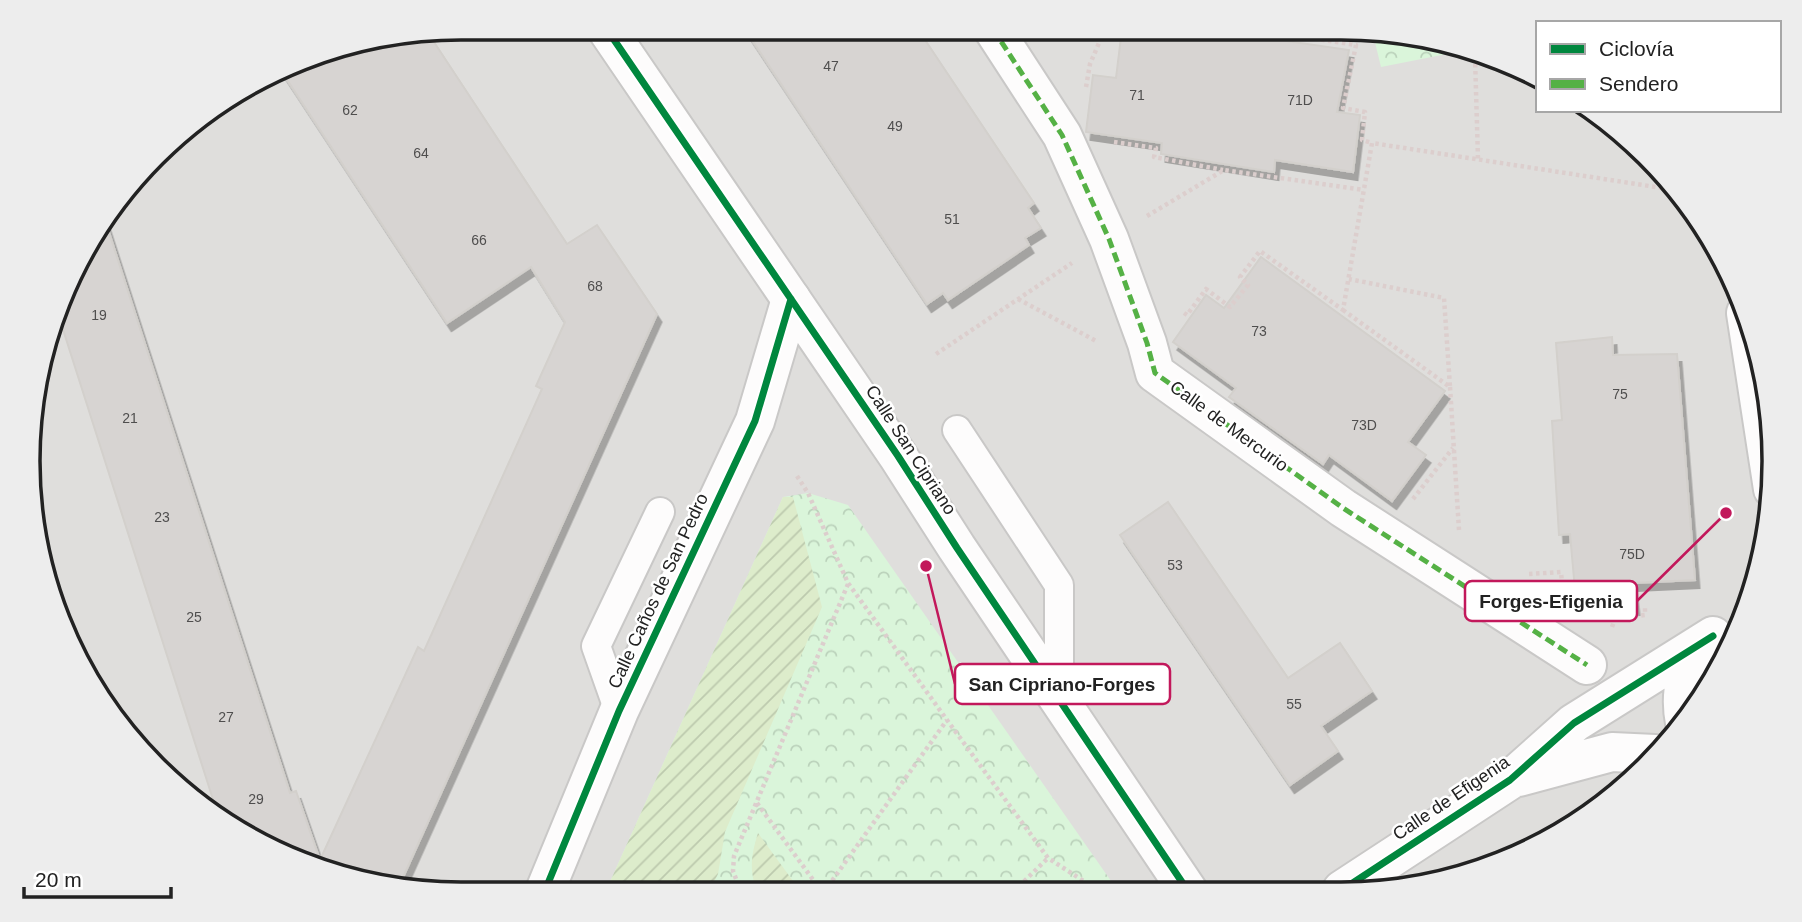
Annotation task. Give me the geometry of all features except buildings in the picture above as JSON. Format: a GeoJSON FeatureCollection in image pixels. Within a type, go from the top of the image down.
{"type":"FeatureCollection","features":[{"type":"Feature","properties":{"kind":"street","name":"Calle San Cipriano"},"geometry":{"type":"LineString","coordinates":[[614,40],[898,456],[1182,882]]}},
{"type":"Feature","properties":{"kind":"street"},"geometry":{"type":"LineString","coordinates":[[1000,40],[1062,135],[1109,239],[1151,358]]}},
{"type":"Feature","properties":{"kind":"street","name":"Calle Caños de San Pedro"},"geometry":{"type":"LineString","coordinates":[[549,882],[619,711],[755,421],[791,299]]}},
{"type":"Feature","properties":{"kind":"street","name":"Calle de Mercurio"},"geometry":{"type":"LineString","coordinates":[[1151,358],[1343,508],[1587,665]]}},
{"type":"Feature","properties":{"kind":"street"},"geometry":{"type":"LineString","coordinates":[[1683,706],[1685,679],[1692,663],[1701,648],[1725,630]]}},
{"type":"Feature","properties":{"kind":"street","name":"Calle de Efigenia"},"geometry":{"type":"LineString","coordinates":[[1355,882],[1510,780],[1574,723],[1725,630]]}},
{"type":"Feature","properties":{"kind":"street","name":"Calle de Efigenia"},"geometry":{"type":"LineString","coordinates":[[1510,780],[1612,752],[1644,753]]}},
{"type":"Feature","properties":{"kind":"lane"},"geometry":{"type":"LineString","coordinates":[[957,430],[1059,585],[1059,698]]}},
{"type":"Feature","properties":{"kind":"lane"},"geometry":{"type":"LineString","coordinates":[[619,711],[596,646],[660,512]]}},
{"type":"Feature","properties":{"kind":"path"},"geometry":{"type":"LineString","coordinates":[[1324,40],[1356,45],[1343,108],[1365,112],[1362,140],[1660,188]]}},
{"type":"Feature","properties":{"kind":"path"},"geometry":{"type":"LineString","coordinates":[[1475,63],[1478,159]]}},
{"type":"Feature","properties":{"kind":"path"},"geometry":{"type":"LineString","coordinates":[[1062,135],[1156,148],[1154,157],[1224,170],[1364,190]]}},
{"type":"Feature","properties":{"kind":"path"},"geometry":{"type":"LineString","coordinates":[[1343,310],[1372,143]]}},
{"type":"Feature","properties":{"kind":"path"},"geometry":{"type":"LineString","coordinates":[[936,354],[1109,239],[1224,170]]}},
{"type":"Feature","properties":{"kind":"path"},"geometry":{"type":"LineString","coordinates":[[1018,299],[1151,358],[1179,309],[1187,315],[1206,289],[1230,307],[1248,285],[1240,277],[1260,251],[1450,387]]}},
{"type":"Feature","properties":{"kind":"path"},"geometry":{"type":"LineString","coordinates":[[1349,279],[1444,298],[1460,537]]}},
{"type":"Feature","properties":{"kind":"path"},"geometry":{"type":"LineString","coordinates":[[1385,535],[1454,447]]}},
{"type":"Feature","properties":{"kind":"path"},"geometry":{"type":"LineString","coordinates":[[797,476],[808,493],[848,583],[1048,858],[1085,882]]}},
{"type":"Feature","properties":{"kind":"path"},"geometry":{"type":"LineString","coordinates":[[737,882],[733,872],[734,856],[848,583]]}},
{"type":"Feature","properties":{"kind":"path"},"geometry":{"type":"LineString","coordinates":[[830,882],[947,720]]}},
{"type":"Feature","properties":{"kind":"path"},"geometry":{"type":"LineString","coordinates":[[757,803],[816,882]]}},
{"type":"Feature","properties":{"kind":"path"},"geometry":{"type":"LineString","coordinates":[[1023,882],[1048,858]]}},
{"type":"Feature","properties":{"kind":"shaded area"},"geometry":{"type":"Polygon","coordinates":[[[461,40],[1341,40],[1423,48],[1502,72],[1536,89],[1536,112],[1576,112],[1639,163],[1691,227],[1730,300],[1754,379],[1762,461],[1754,543],[1730,622],[1705,671],[1675,717],[1639,759],[1597,795],[1551,825],[1502,850],[1423,874],[1341,882],[461,882],[379,874],[300,850],[227,811],[163,759],[127,717],[97,671],[72,622],[48,543],[40,461],[44,406],[55,352],[72,300],[84,275],[111,227],[163,163],[227,111],[275,84],[300,72],[352,55],[406,44],[461,40]]]}},
{"type":"Feature","properties":{"kind":"green space"},"geometry":{"type":"Polygon","coordinates":[[[1375,42],[1446,54],[1381,67],[1375,42]]]}},
{"type":"Feature","properties":{"kind":"green space"},"geometry":{"type":"Polygon","coordinates":[[[808,493],[848,505],[1112,882],[610,882],[783,497],[808,493]]]}},
{"type":"Feature","properties":{"kind":"green space"},"geometry":{"type":"Polygon","coordinates":[[[783,497],[793,497],[822,607],[725,832],[718,874],[714,882],[610,882],[783,497]]]}},
{"type":"Feature","properties":{"kind":"green space"},"geometry":{"type":"Polygon","coordinates":[[[758,833],[794,882],[754,882],[752,862],[758,833]]]}},
{"type":"Feature","properties":{"kind":"marked path"},"geometry":{"type":"LineString","coordinates":[[1000,40],[1062,135],[1109,239],[1147,343],[1155,373],[1343,508],[1587,665]]}},
{"type":"Feature","properties":{"kind":"cycle path"},"geometry":{"type":"LineString","coordinates":[[614,40],[898,456],[1182,882]]}},
{"type":"Feature","properties":{"kind":"cycle path"},"geometry":{"type":"LineString","coordinates":[[549,882],[619,711],[755,421],[791,299]]}},
{"type":"Feature","properties":{"kind":"cycle path"},"geometry":{"type":"LineString","coordinates":[[1355,882],[1510,780],[1574,723],[1713,636]]}},
{"type":"Feature","properties":{"kind":"place","name":"Forges-Efigenia"},"geometry":{"type":"Point","coordinates":[1726,513]}},
{"type":"Feature","properties":{"kind":"place","name":"San Cipriano-Forges"},"geometry":{"type":"Point","coordinates":[926,566]}}]}
